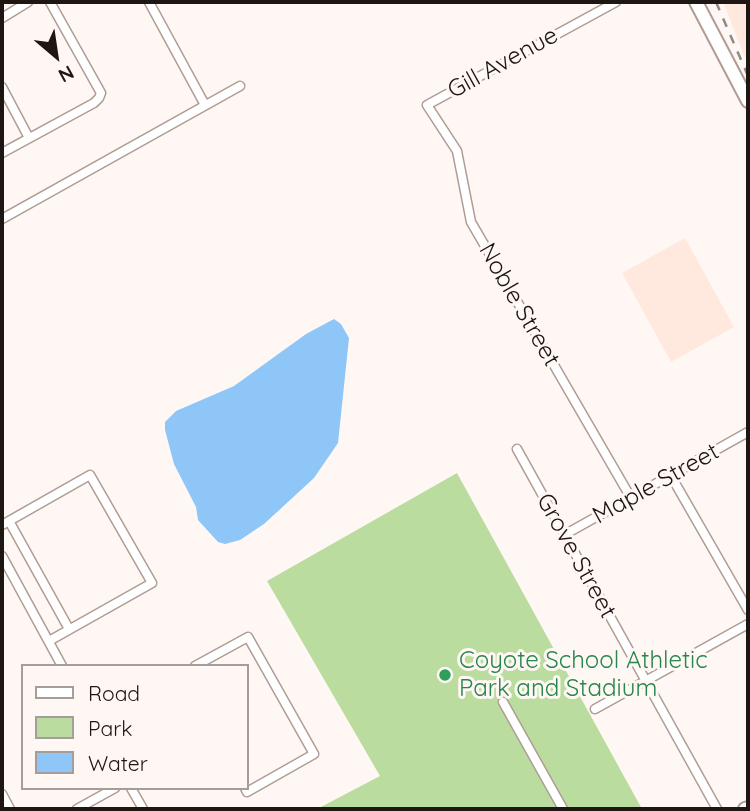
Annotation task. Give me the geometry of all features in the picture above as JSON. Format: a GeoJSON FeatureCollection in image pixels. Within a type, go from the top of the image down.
{"type":"FeatureCollection","features":[{"type":"Feature","properties":{"kind":"main road"},"geometry":{"type":"LineString","coordinates":[[696,2],[748,101]]}},
{"type":"Feature","properties":{"kind":"street"},"geometry":{"type":"LineString","coordinates":[[2,18],[28,2]]}},
{"type":"Feature","properties":{"kind":"street"},"geometry":{"type":"LineString","coordinates":[[2,153],[94,103],[100,93],[50,2]]}},
{"type":"Feature","properties":{"kind":"street"},"geometry":{"type":"LineString","coordinates":[[149,2],[205,105]]}},
{"type":"Feature","properties":{"kind":"street","name":"Gill Avenue"},"geometry":{"type":"LineString","coordinates":[[427,105],[615,2]]}},
{"type":"Feature","properties":{"kind":"street"},"geometry":{"type":"LineString","coordinates":[[2,219],[240,86]]}},
{"type":"Feature","properties":{"kind":"street"},"geometry":{"type":"LineString","coordinates":[[2,87],[29,138]]}},
{"type":"Feature","properties":{"kind":"street","name":"Noble Street"},"geometry":{"type":"LineString","coordinates":[[427,105],[457,151],[471,222],[631,498]]}},
{"type":"Feature","properties":{"kind":"street","name":"Maple Street"},"geometry":{"type":"LineString","coordinates":[[564,535],[748,432]]}},
{"type":"Feature","properties":{"kind":"street","name":"Grove Street"},"geometry":{"type":"LineString","coordinates":[[517,449],[717,809]]}},
{"type":"Feature","properties":{"kind":"street"},"geometry":{"type":"LineString","coordinates":[[49,641],[152,583],[90,475],[5,523],[69,629]]}},
{"type":"Feature","properties":{"kind":"street"},"geometry":{"type":"LineString","coordinates":[[671,475],[748,610]]}},
{"type":"Feature","properties":{"kind":"street"},"geometry":{"type":"LineString","coordinates":[[2,556],[6,572],[61,664]]}},
{"type":"Feature","properties":{"kind":"street"},"geometry":{"type":"LineString","coordinates":[[595,709],[748,624]]}},
{"type":"Feature","properties":{"kind":"street"},"geometry":{"type":"LineString","coordinates":[[199,664],[248,637],[314,754],[247,792],[246,790]]}},
{"type":"Feature","properties":{"kind":"street"},"geometry":{"type":"LineString","coordinates":[[503,702],[563,809]]}},
{"type":"Feature","properties":{"kind":"street"},"geometry":{"type":"LineString","coordinates":[[77,809],[111,790]]}},
{"type":"Feature","properties":{"kind":"street"},"geometry":{"type":"LineString","coordinates":[[132,790],[143,809]]}},
{"type":"Feature","properties":{"kind":"street"},"geometry":{"type":"LineString","coordinates":[[2,794],[10,809]]}},
{"type":"Feature","properties":{"kind":"shaded area"},"geometry":{"type":"Polygon","coordinates":[[[723,2],[748,2],[748,56],[745,58],[723,2]]]}},
{"type":"Feature","properties":{"kind":"shaded area"},"geometry":{"type":"Polygon","coordinates":[[[685,238],[734,327],[671,362],[622,273],[685,238]]]}},
{"type":"Feature","properties":{"kind":"green space","name":"Coyote School Athletic Park and Stadium"},"geometry":{"type":"Polygon","coordinates":[[[457,473],[642,809],[317,809],[380,776],[267,581],[457,473]]]}},
{"type":"Feature","properties":{"kind":"water"},"geometry":{"type":"Polygon","coordinates":[[[334,319],[341,324],[349,338],[338,443],[314,478],[264,524],[240,540],[225,544],[218,542],[198,520],[196,507],[174,464],[165,422],[176,411],[234,386],[306,334],[334,319]]]}},
{"type":"Feature","properties":{"kind":"railway"},"geometry":{"type":"LineString","coordinates":[[716,2],[748,76]]}},
{"type":"Feature","properties":{"kind":"place","name":"Coyote School Athletic Park and Stadium"},"geometry":{"type":"Point","coordinates":[445,675]}}]}
